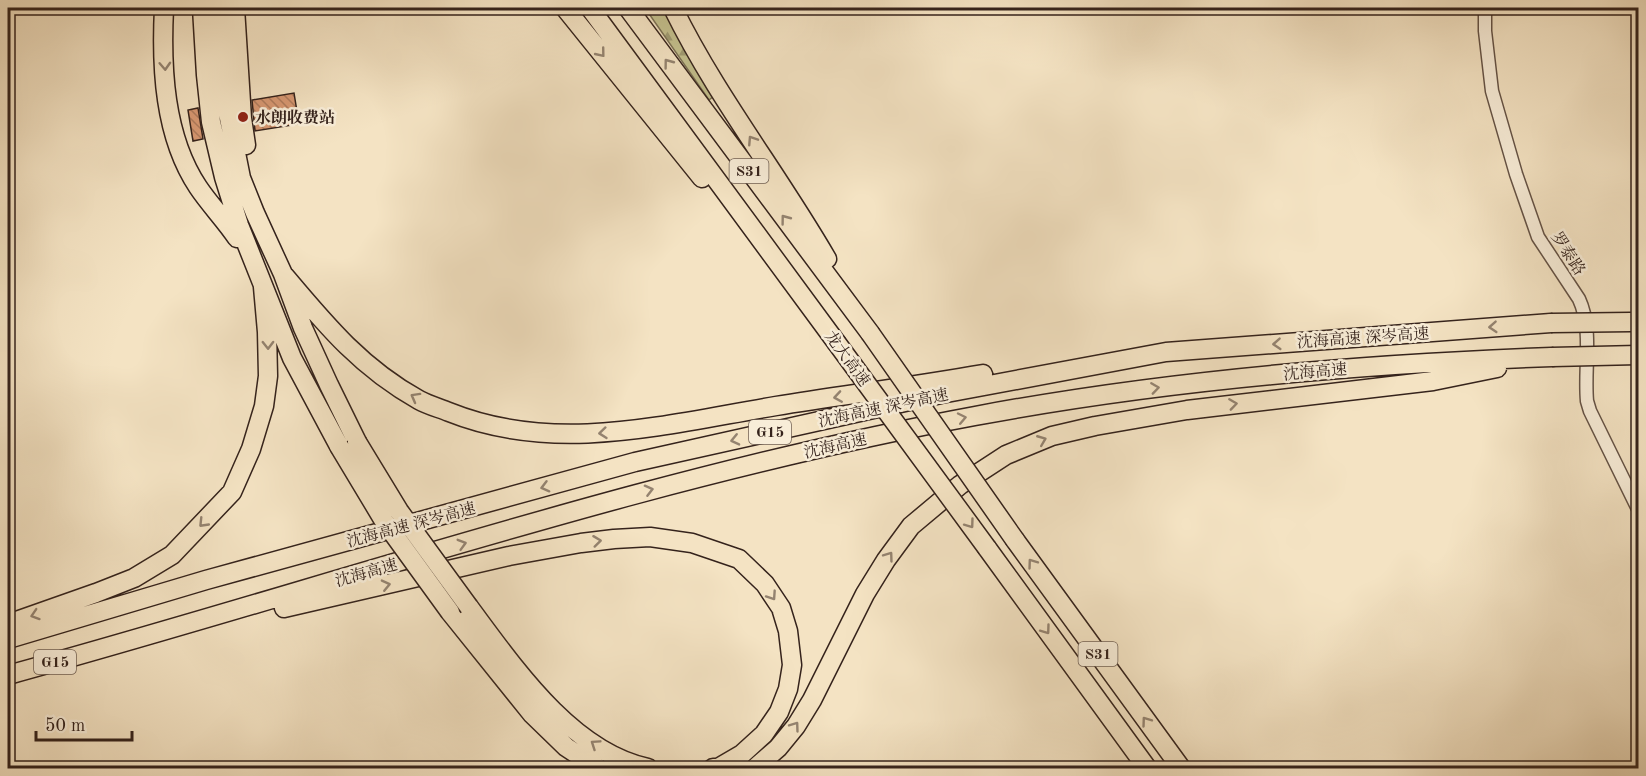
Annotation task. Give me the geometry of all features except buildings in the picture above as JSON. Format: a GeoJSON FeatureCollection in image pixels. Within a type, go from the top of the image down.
{"type":"FeatureCollection","features":[{"type":"Feature","properties":{"kind":"highway"},"geometry":{"type":"LineString","coordinates":[[164,8],[165,71],[174,132],[184,160],[197,185],[253,261]]}},
{"type":"Feature","properties":{"kind":"highway"},"geometry":{"type":"LineString","coordinates":[[202,8],[211,122],[224,177],[239,225],[291,358],[348,444],[520,675],[566,723],[613,756],[636,766],[648,768]]}},
{"type":"Feature","properties":{"kind":"highway"},"geometry":{"type":"LineString","coordinates":[[218,8],[225,98],[241,178],[328,385],[348,444],[384,521],[450,612],[532,714],[566,747],[598,768]]}},
{"type":"Feature","properties":{"kind":"highway"},"geometry":{"type":"LineString","coordinates":[[235,8],[243,129],[251,173],[269,243]]}},
{"type":"Feature","properties":{"kind":"highway"},"geometry":{"type":"LineString","coordinates":[[565,8],[684,158],[782,269]]}},
{"type":"Feature","properties":{"kind":"highway","name":"龙大高速"},"geometry":{"type":"LineString","coordinates":[[590,8],[1147,768]]}},
{"type":"Feature","properties":{"kind":"highway","name":"龙大高速"},"geometry":{"type":"LineString","coordinates":[[628,8],[870,333],[1015,540],[1181,768]]}},
{"type":"Feature","properties":{"kind":"highway"},"geometry":{"type":"LineString","coordinates":[[673,8],[703,63],[811,232],[870,333]]}},
{"type":"Feature","properties":{"kind":"highway"},"geometry":{"type":"LineString","coordinates":[[283,274],[329,328],[386,380],[421,401],[463,418],[505,429],[549,434],[598,434],[654,427],[973,376],[1093,354],[1166,352]]}},
{"type":"Feature","properties":{"kind":"highway"},"geometry":{"type":"LineString","coordinates":[[8,624],[134,578],[172,555],[232,492],[251,449],[264,406],[268,365],[263,287]]}},
{"type":"Feature","properties":{"kind":"highway","name":"沈海高速 深岑高速"},"geometry":{"type":"LineString","coordinates":[[8,639],[206,580],[634,462],[941,394],[1166,352],[1551,323],[1635,321]]}},
{"type":"Feature","properties":{"kind":"highway","name":"G15"},"geometry":{"type":"LineString","coordinates":[[1552,357],[1638,355]]}},
{"type":"Feature","properties":{"kind":"highway"},"geometry":{"type":"LineString","coordinates":[[755,768],[778,748],[796,726],[812,700],[865,594],[911,526],[960,485],[1006,454],[1052,436],[1095,426],[1187,410],[1433,381],[1552,357]]}},
{"type":"Feature","properties":{"kind":"highway","name":"沈海高速"},"geometry":{"type":"LineString","coordinates":[[104,649],[639,492],[789,455],[976,416],[1096,396],[1282,374],[1439,361],[1552,357]]}},
{"type":"Feature","properties":{"kind":"highway"},"geometry":{"type":"LineString","coordinates":[[104,649],[509,556],[614,539],[650,537],[692,543],[739,559],[765,584],[781,608],[789,631],[792,664],[789,689],[779,712],[764,734],[742,754],[714,768]]}},
{"type":"Feature","properties":{"kind":"highway","name":"G15"},"geometry":{"type":"LineString","coordinates":[[8,675],[104,649]]}},
{"type":"Feature","properties":{"kind":"street","name":"罗泰路"},"geometry":{"type":"LineString","coordinates":[[1485,8],[1491,91],[1516,174],[1538,237],[1580,299],[1584,309],[1587,401],[1638,510]]}},
{"type":"Feature","properties":{"kind":"green space"},"geometry":{"type":"Polygon","coordinates":[[[645,8],[662,8],[714,96],[709,100],[645,8]]]}},
{"type":"Feature","properties":{"kind":"place","name":"水朗收费站"},"geometry":{"type":"Point","coordinates":[243,117]}}]}
